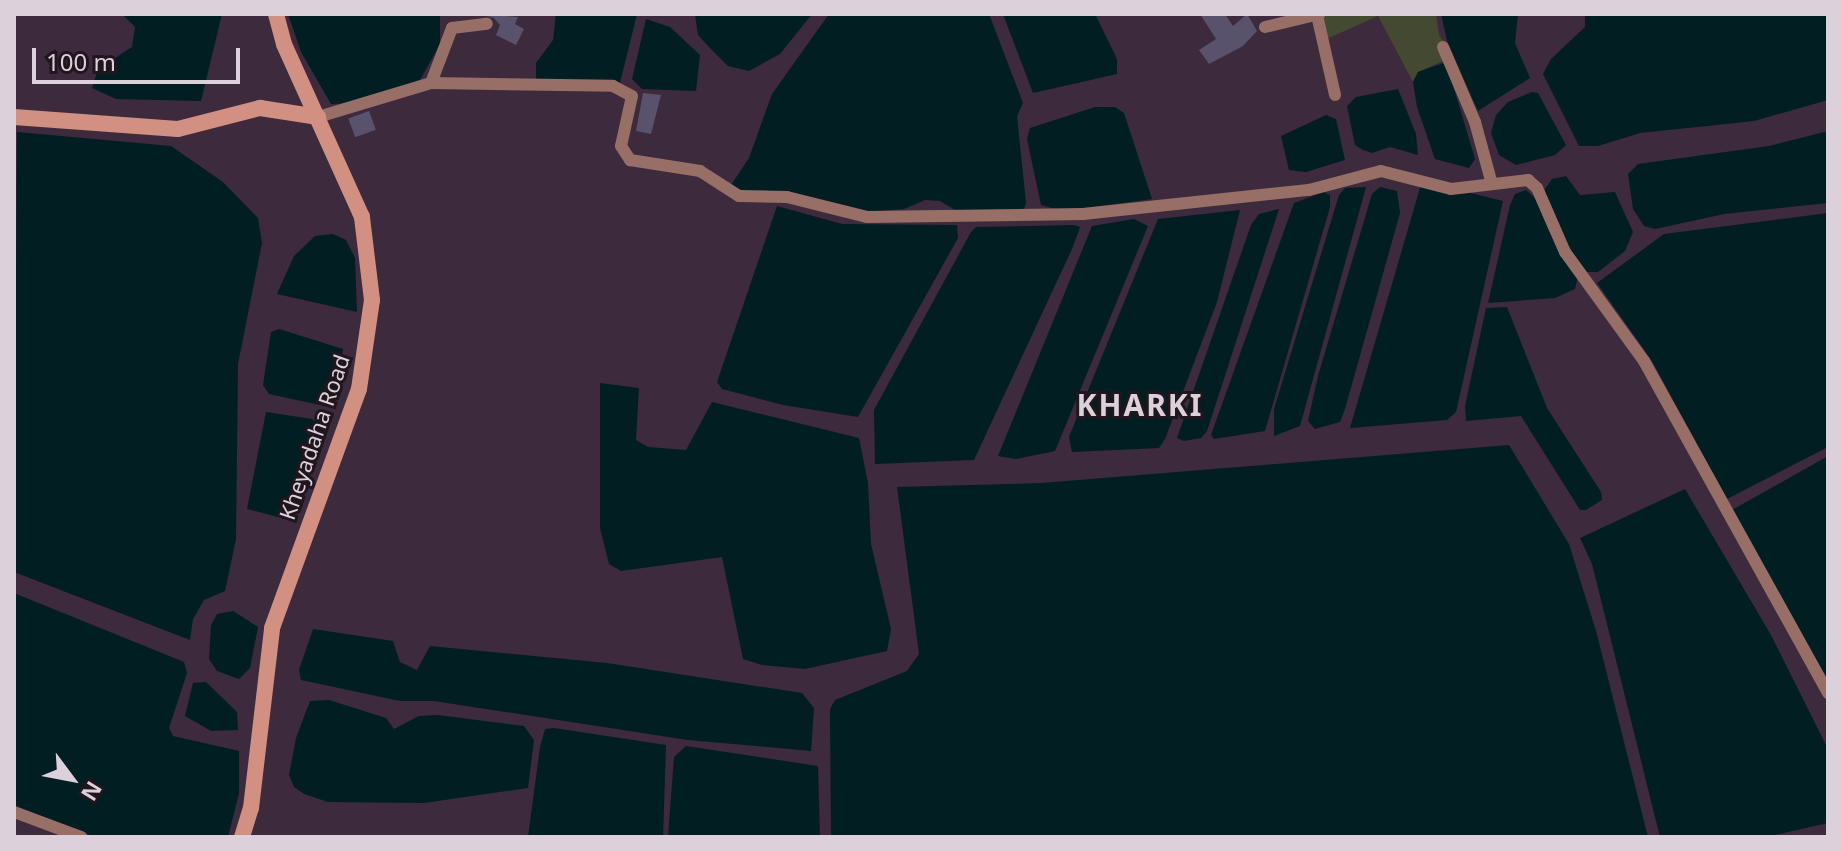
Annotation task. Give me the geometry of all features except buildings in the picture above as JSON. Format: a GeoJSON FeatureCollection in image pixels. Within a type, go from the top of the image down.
{"type":"FeatureCollection","features":[{"type":"Feature","properties":{"kind":"main road","name":"Kheyadaha Road"},"geometry":{"type":"LineString","coordinates":[[242,837],[251,808],[272,628],[359,389],[372,300],[362,217],[284,44],[276,14]]}},
{"type":"Feature","properties":{"kind":"main road"},"geometry":{"type":"LineString","coordinates":[[14,117],[178,129],[260,108],[318,117]]}},
{"type":"Feature","properties":{"kind":"street"},"geometry":{"type":"LineString","coordinates":[[1265,27],[1318,15],[1335,95]]}},
{"type":"Feature","properties":{"kind":"street"},"geometry":{"type":"LineString","coordinates":[[431,83],[452,28],[487,24]]}},
{"type":"Feature","properties":{"kind":"street"},"geometry":{"type":"LineString","coordinates":[[1443,47],[1475,122],[1492,184]]}},
{"type":"Feature","properties":{"kind":"street"},"geometry":{"type":"LineString","coordinates":[[318,117],[431,83],[623,88],[632,96],[621,146],[630,160],[700,171],[739,196],[787,197],[852,215],[1083,214],[1309,190],[1381,171],[1451,189],[1492,184],[1535,184],[1565,252],[1644,361],[1828,693]]}},
{"type":"Feature","properties":{"kind":"street"},"geometry":{"type":"LineString","coordinates":[[14,812],[81,837]]}},
{"type":"Feature","properties":{"kind":"shaded area"},"geometry":{"type":"Polygon","coordinates":[[[122,14],[222,14],[201,101],[116,99],[92,88],[98,69],[132,47],[135,27],[122,14]]]}},
{"type":"Feature","properties":{"kind":"shaded area"},"geometry":{"type":"Polygon","coordinates":[[[288,14],[440,14],[440,44],[420,80],[357,103],[331,104],[301,52],[288,14]]]}},
{"type":"Feature","properties":{"kind":"shaded area"},"geometry":{"type":"Polygon","coordinates":[[[556,14],[637,14],[620,83],[536,83],[536,63],[553,40],[556,14]]]}},
{"type":"Feature","properties":{"kind":"shaded area"},"geometry":{"type":"Polygon","coordinates":[[[695,14],[812,14],[780,54],[749,71],[728,66],[709,47],[698,35],[695,14]]]}},
{"type":"Feature","properties":{"kind":"shaded area"},"geometry":{"type":"Polygon","coordinates":[[[829,14],[989,14],[1023,103],[1017,116],[1026,203],[1023,212],[960,213],[940,201],[925,200],[904,209],[865,212],[765,190],[738,193],[731,185],[749,158],[772,94],[829,14]]]}},
{"type":"Feature","properties":{"kind":"shaded area"},"geometry":{"type":"Polygon","coordinates":[[[1003,14],[1095,14],[1117,59],[1117,74],[1033,93],[1003,14]]]}},
{"type":"Feature","properties":{"kind":"shaded area"},"geometry":{"type":"Polygon","coordinates":[[[1319,14],[1436,14],[1439,35],[1454,56],[1418,72],[1413,82],[1378,16],[1322,41],[1319,14]]]}},
{"type":"Feature","properties":{"kind":"shaded area"},"geometry":{"type":"Polygon","coordinates":[[[1441,14],[1518,14],[1515,43],[1530,78],[1478,111],[1447,41],[1441,14]]]}},
{"type":"Feature","properties":{"kind":"shaded area"},"geometry":{"type":"Polygon","coordinates":[[[1585,14],[1828,14],[1828,100],[1754,121],[1640,133],[1598,146],[1579,146],[1543,74],[1551,59],[1585,27],[1585,14]]]}},
{"type":"Feature","properties":{"kind":"shaded area"},"geometry":{"type":"Polygon","coordinates":[[[646,19],[670,27],[700,55],[696,91],[642,89],[632,79],[646,19]]]}},
{"type":"Feature","properties":{"kind":"shaded area"},"geometry":{"type":"Polygon","coordinates":[[[1446,62],[1475,159],[1469,168],[1435,159],[1417,107],[1413,82],[1418,72],[1446,62]]]}},
{"type":"Feature","properties":{"kind":"shaded area"},"geometry":{"type":"Polygon","coordinates":[[[1398,89],[1416,134],[1418,155],[1390,147],[1372,153],[1355,145],[1347,106],[1356,97],[1398,89]]]}},
{"type":"Feature","properties":{"kind":"shaded area"},"geometry":{"type":"Polygon","coordinates":[[[1532,92],[1538,93],[1566,145],[1555,155],[1516,165],[1499,155],[1491,133],[1496,115],[1508,102],[1532,92]]]}},
{"type":"Feature","properties":{"kind":"shaded area"},"geometry":{"type":"Polygon","coordinates":[[[1095,107],[1115,107],[1124,113],[1152,199],[1063,211],[1041,205],[1027,139],[1030,128],[1095,107]]]}},
{"type":"Feature","properties":{"kind":"shaded area"},"geometry":{"type":"Polygon","coordinates":[[[1326,115],[1336,119],[1345,160],[1306,172],[1289,170],[1281,136],[1326,115]]]}},
{"type":"Feature","properties":{"kind":"shaded area"},"geometry":{"type":"Polygon","coordinates":[[[1828,131],[1828,203],[1724,214],[1655,229],[1644,226],[1633,209],[1628,174],[1638,164],[1769,146],[1828,131]]]}},
{"type":"Feature","properties":{"kind":"shaded area"},"geometry":{"type":"Polygon","coordinates":[[[17,132],[171,146],[223,182],[258,218],[262,243],[238,364],[236,539],[225,591],[204,600],[193,619],[190,640],[14,572],[17,132]]]}},
{"type":"Feature","properties":{"kind":"shaded area"},"geometry":{"type":"Polygon","coordinates":[[[1566,176],[1580,195],[1615,192],[1633,232],[1625,251],[1598,272],[1585,272],[1564,243],[1543,192],[1552,179],[1566,176]]]}},
{"type":"Feature","properties":{"kind":"shaded area"},"geometry":{"type":"Polygon","coordinates":[[[1422,181],[1503,201],[1456,412],[1447,420],[1350,428],[1422,181]]]}},
{"type":"Feature","properties":{"kind":"shaded area"},"geometry":{"type":"Polygon","coordinates":[[[1366,187],[1300,426],[1274,436],[1274,409],[1339,195],[1345,188],[1366,187]]]}},
{"type":"Feature","properties":{"kind":"shaded area"},"geometry":{"type":"Polygon","coordinates":[[[1380,187],[1397,191],[1400,213],[1340,422],[1315,429],[1308,421],[1318,376],[1372,194],[1380,187]]]}},
{"type":"Feature","properties":{"kind":"shaded area"},"geometry":{"type":"Polygon","coordinates":[[[1526,190],[1536,199],[1548,229],[1578,276],[1575,289],[1555,298],[1488,303],[1510,205],[1515,194],[1526,190]]]}},
{"type":"Feature","properties":{"kind":"shaded area"},"geometry":{"type":"Polygon","coordinates":[[[1324,192],[1330,195],[1330,207],[1265,431],[1214,439],[1211,435],[1294,203],[1324,192]]]}},
{"type":"Feature","properties":{"kind":"shaded area"},"geometry":{"type":"Polygon","coordinates":[[[777,206],[842,224],[957,225],[958,238],[858,417],[783,405],[722,389],[717,382],[777,206]]]}},
{"type":"Feature","properties":{"kind":"shaded area"},"geometry":{"type":"Polygon","coordinates":[[[1279,209],[1207,431],[1201,438],[1184,441],[1177,438],[1251,225],[1259,214],[1279,209]]]}},
{"type":"Feature","properties":{"kind":"shaded area"},"geometry":{"type":"Polygon","coordinates":[[[1240,210],[1217,302],[1159,448],[1072,452],[1069,437],[1158,219],[1240,210]]]}},
{"type":"Feature","properties":{"kind":"shaded area"},"geometry":{"type":"Polygon","coordinates":[[[1828,213],[1828,447],[1727,499],[1652,361],[1597,283],[1664,234],[1828,213]]]}},
{"type":"Feature","properties":{"kind":"shaded area"},"geometry":{"type":"Polygon","coordinates":[[[1134,219],[1148,226],[1055,451],[1016,459],[998,456],[1092,226],[1134,219]]]}},
{"type":"Feature","properties":{"kind":"shaded area"},"geometry":{"type":"Polygon","coordinates":[[[976,227],[1080,227],[1072,249],[974,460],[875,464],[874,410],[971,232],[976,227]]]}},
{"type":"Feature","properties":{"kind":"shaded area"},"geometry":{"type":"Polygon","coordinates":[[[333,234],[346,240],[355,258],[357,312],[277,294],[294,256],[315,236],[333,234]]]}},
{"type":"Feature","properties":{"kind":"shaded area"},"geometry":{"type":"Polygon","coordinates":[[[1507,307],[1547,408],[1601,492],[1602,500],[1586,510],[1580,510],[1521,416],[1466,421],[1465,406],[1486,308],[1507,307]]]}},
{"type":"Feature","properties":{"kind":"shaded area"},"geometry":{"type":"Polygon","coordinates":[[[279,329],[343,349],[334,408],[269,394],[263,385],[271,332],[279,329]]]}},
{"type":"Feature","properties":{"kind":"shaded area"},"geometry":{"type":"Polygon","coordinates":[[[600,383],[639,388],[636,440],[648,447],[686,450],[712,402],[859,438],[868,483],[871,544],[891,629],[887,651],[805,669],[762,665],[743,659],[722,557],[621,571],[609,564],[600,528],[600,383]]]}},
{"type":"Feature","properties":{"kind":"shaded area"},"geometry":{"type":"Polygon","coordinates":[[[266,412],[312,419],[323,429],[323,440],[289,520],[247,509],[266,412]]]}},
{"type":"Feature","properties":{"kind":"shaded area"},"geometry":{"type":"Polygon","coordinates":[[[1509,445],[1569,544],[1596,631],[1648,837],[831,837],[830,709],[835,700],[907,671],[919,654],[897,487],[1042,483],[1509,445]]]}},
{"type":"Feature","properties":{"kind":"shaded area"},"geometry":{"type":"Polygon","coordinates":[[[1828,456],[1828,680],[1732,510],[1828,456]]]}},
{"type":"Feature","properties":{"kind":"shaded area"},"geometry":{"type":"Polygon","coordinates":[[[1685,489],[1771,635],[1828,749],[1828,823],[1766,837],[1660,837],[1592,564],[1580,538],[1685,489]]]}},
{"type":"Feature","properties":{"kind":"shaded area"},"geometry":{"type":"Polygon","coordinates":[[[14,593],[184,662],[187,673],[169,728],[173,736],[239,751],[239,793],[228,837],[95,837],[14,805],[14,593]]]}},
{"type":"Feature","properties":{"kind":"shaded area"},"geometry":{"type":"Polygon","coordinates":[[[233,611],[258,627],[250,668],[239,679],[217,671],[209,659],[211,625],[217,614],[233,611]]]}},
{"type":"Feature","properties":{"kind":"shaded area"},"geometry":{"type":"Polygon","coordinates":[[[313,629],[393,641],[400,662],[417,670],[430,646],[607,663],[802,693],[814,708],[811,751],[688,740],[434,701],[400,701],[301,680],[299,670],[313,629]]]}},
{"type":"Feature","properties":{"kind":"shaded area"},"geometry":{"type":"Polygon","coordinates":[[[206,682],[237,712],[238,730],[211,731],[185,716],[193,683],[206,682]]]}},
{"type":"Feature","properties":{"kind":"shaded area"},"geometry":{"type":"Polygon","coordinates":[[[329,700],[386,718],[394,729],[419,716],[438,715],[524,726],[534,740],[528,788],[424,803],[328,802],[304,794],[294,787],[289,775],[296,738],[310,701],[329,700]]]}},
{"type":"Feature","properties":{"kind":"shaded area"},"geometry":{"type":"Polygon","coordinates":[[[545,729],[666,745],[663,837],[528,837],[540,747],[545,729]]]}},
{"type":"Feature","properties":{"kind":"shaded area"},"geometry":{"type":"Polygon","coordinates":[[[686,746],[818,766],[820,837],[668,837],[674,757],[686,746]]]}},
{"type":"Feature","properties":{"kind":"district","name":"KHARKI"},"geometry":{"type":"Point","coordinates":[1140,405]}}]}
